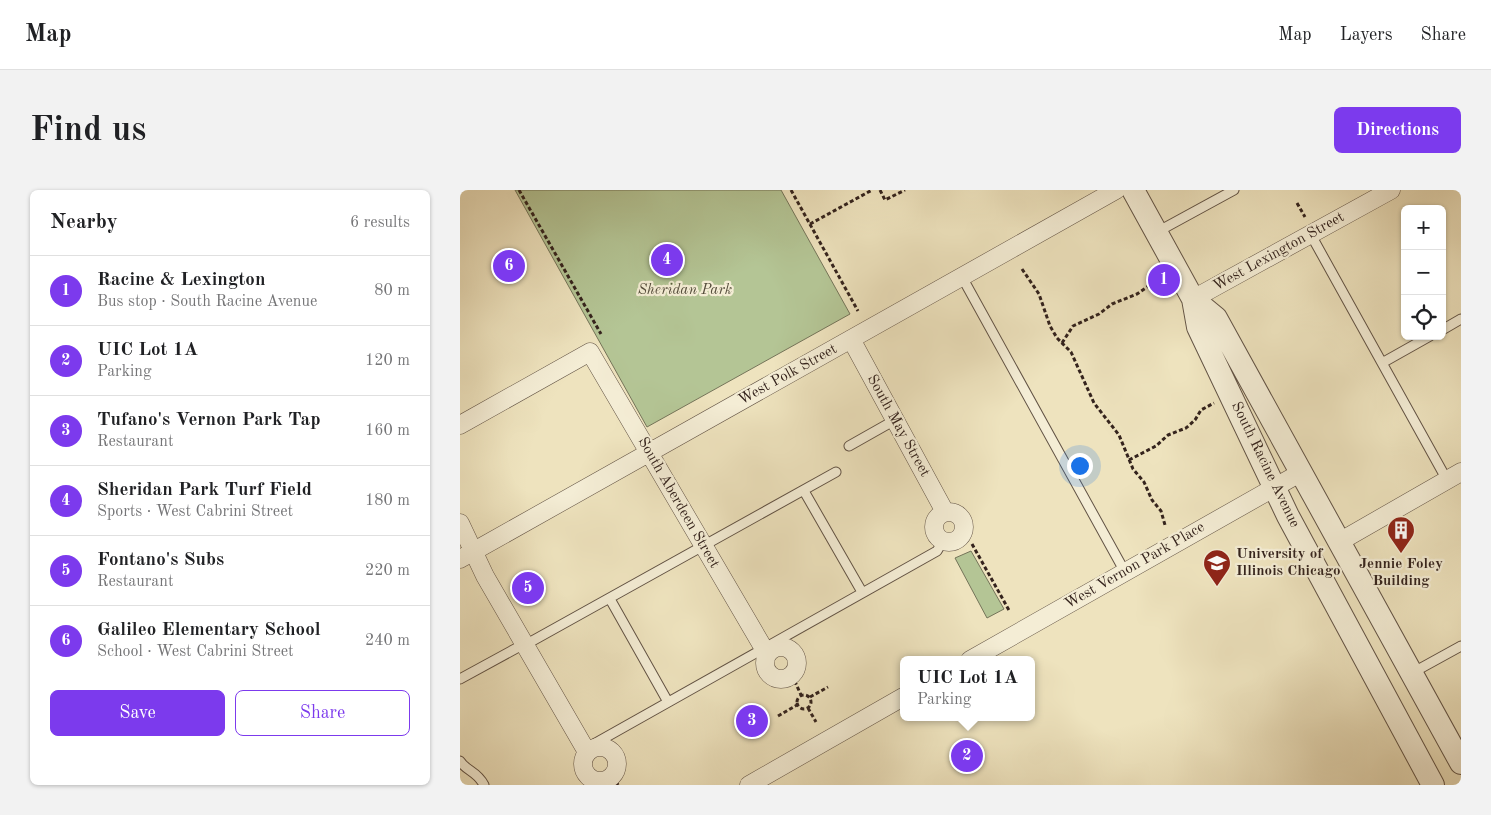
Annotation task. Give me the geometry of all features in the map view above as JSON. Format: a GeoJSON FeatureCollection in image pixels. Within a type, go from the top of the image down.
{"type":"FeatureCollection","features":[{"type":"Feature","properties":{"kind":"street","name":"West Polk Street"},"geometry":{"type":"LineString","coordinates":[[467,555],[1116,190]]}},
{"type":"Feature","properties":{"kind":"street","name":"South Racine Avenue"},"geometry":{"type":"LineString","coordinates":[[1133,190],[1193,299],[1198,327],[1274,487],[1433,785]]}},
{"type":"Feature","properties":{"kind":"street","name":"West Lexington Street"},"geometry":{"type":"LineString","coordinates":[[1193,299],[1391,190]]}},
{"type":"Feature","properties":{"kind":"street","name":"South Racine Avenue"},"geometry":{"type":"LineString","coordinates":[[1193,299],[1216,318],[1461,763]]}},
{"type":"Feature","properties":{"kind":"street","name":"South May Street"},"geometry":{"type":"LineString","coordinates":[[850,340],[945,512],[956,513],[963,520],[964,531],[958,540],[948,543],[943,541]]}},
{"type":"Feature","properties":{"kind":"street","name":"South Aberdeen Street"},"geometry":{"type":"LineString","coordinates":[[460,425],[590,352],[765,651],[765,669],[772,677],[782,679],[792,675]]}},
{"type":"Feature","properties":{"kind":"street","name":"West Vernon Park Place"},"geometry":{"type":"LineString","coordinates":[[977,656],[1300,473]]}},
{"type":"Feature","properties":{"kind":"street"},"geometry":{"type":"LineString","coordinates":[[1339,542],[1456,479]]}},
{"type":"Feature","properties":{"kind":"street"},"geometry":{"type":"LineString","coordinates":[[943,541],[936,535],[934,526],[937,517],[945,512]]}},
{"type":"Feature","properties":{"kind":"street"},"geometry":{"type":"LineString","coordinates":[[460,522],[467,555],[485,576],[586,750],[582,763],[586,774],[596,781],[615,781],[617,761],[612,751],[608,748],[597,747],[586,750]]}},
{"type":"Feature","properties":{"kind":"street"},"geometry":{"type":"LineString","coordinates":[[765,651],[786,648],[791,651],[797,660],[792,675]]}},
{"type":"Feature","properties":{"kind":"street"},"geometry":{"type":"LineString","coordinates":[[748,785],[900,700]]}},
{"type":"Feature","properties":{"kind":"lane"},"geometry":{"type":"LineString","coordinates":[[1157,233],[1234,190]]}},
{"type":"Feature","properties":{"kind":"lane"},"geometry":{"type":"LineString","coordinates":[[1311,235],[1382,363],[1456,479]]}},
{"type":"Feature","properties":{"kind":"lane"},"geometry":{"type":"LineString","coordinates":[[962,277],[1125,572]]}},
{"type":"Feature","properties":{"kind":"lane"},"geometry":{"type":"LineString","coordinates":[[1446,328],[1461,319]]}},
{"type":"Feature","properties":{"kind":"lane"},"geometry":{"type":"LineString","coordinates":[[1382,363],[1423,340]]}},
{"type":"Feature","properties":{"kind":"lane"},"geometry":{"type":"LineString","coordinates":[[849,446],[895,420]]}},
{"type":"Feature","properties":{"kind":"lane"},"geometry":{"type":"LineString","coordinates":[[460,679],[610,599],[836,472]]}},
{"type":"Feature","properties":{"kind":"lane"},"geometry":{"type":"LineString","coordinates":[[804,491],[862,592]]}},
{"type":"Feature","properties":{"kind":"lane"},"geometry":{"type":"LineString","coordinates":[[586,750],[668,702],[765,651],[862,592],[937,551],[943,541]]}},
{"type":"Feature","properties":{"kind":"lane"},"geometry":{"type":"LineString","coordinates":[[610,599],[668,702]]}},
{"type":"Feature","properties":{"kind":"lane"},"geometry":{"type":"LineString","coordinates":[[1412,674],[1461,646]]}},
{"type":"Feature","properties":{"kind":"lane"},"geometry":{"type":"LineString","coordinates":[[460,761],[462,765],[478,775],[484,785]]}},
{"type":"Feature","properties":{"kind":"path"},"geometry":{"type":"LineString","coordinates":[[519,190],[601,334]]}},
{"type":"Feature","properties":{"kind":"path"},"geometry":{"type":"LineString","coordinates":[[791,190],[858,311]]}},
{"type":"Feature","properties":{"kind":"path"},"geometry":{"type":"LineString","coordinates":[[810,224],[872,190]]}},
{"type":"Feature","properties":{"kind":"path"},"geometry":{"type":"LineString","coordinates":[[880,190],[886,200],[904,190]]}},
{"type":"Feature","properties":{"kind":"path"},"geometry":{"type":"LineString","coordinates":[[1297,203],[1305,217]]}},
{"type":"Feature","properties":{"kind":"path"},"geometry":{"type":"LineString","coordinates":[[1022,269],[1039,294],[1050,326],[1071,352],[1094,403],[1119,435],[1128,460],[1161,511],[1164,525]]}},
{"type":"Feature","properties":{"kind":"path"},"geometry":{"type":"LineString","coordinates":[[1062,343],[1073,326],[1099,314],[1112,304],[1137,294],[1161,278]]}},
{"type":"Feature","properties":{"kind":"path"},"geometry":{"type":"LineString","coordinates":[[1128,460],[1156,446],[1168,435],[1186,428],[1195,420],[1201,410],[1220,401]]}},
{"type":"Feature","properties":{"kind":"path"},"geometry":{"type":"LineString","coordinates":[[972,544],[1010,612]]}},
{"type":"Feature","properties":{"kind":"path"},"geometry":{"type":"LineString","coordinates":[[792,675],[801,695]]}},
{"type":"Feature","properties":{"kind":"path"},"geometry":{"type":"LineString","coordinates":[[801,695],[810,697],[828,687]]}},
{"type":"Feature","properties":{"kind":"path"},"geometry":{"type":"LineString","coordinates":[[797,705],[798,698],[801,695]]}},
{"type":"Feature","properties":{"kind":"path"},"geometry":{"type":"LineString","coordinates":[[808,708],[811,702],[810,697]]}},
{"type":"Feature","properties":{"kind":"path"},"geometry":{"type":"LineString","coordinates":[[797,705],[803,709],[808,708]]}},
{"type":"Feature","properties":{"kind":"path"},"geometry":{"type":"LineString","coordinates":[[778,716],[797,705]]}},
{"type":"Feature","properties":{"kind":"path"},"geometry":{"type":"LineString","coordinates":[[808,708],[816,722]]}},
{"type":"Feature","properties":{"kind":"green space","name":"Sheridan Park"},"geometry":{"type":"Polygon","coordinates":[[[515,190],[781,190],[850,314],[647,427],[515,190]]]}},
{"type":"Feature","properties":{"kind":"green space"},"geometry":{"type":"Polygon","coordinates":[[[971,551],[1004,609],[987,618],[955,558],[971,551]]]}},
{"type":"Feature","properties":{"kind":"place","name":"Sheridan Park Turf Field"},"geometry":{"type":"Point","coordinates":[667,260]}},
{"type":"Feature","properties":{"kind":"place","name":"Galileo Elementary School"},"geometry":{"type":"Point","coordinates":[509,266]}},
{"type":"Feature","properties":{"kind":"place","name":"Racine & Lexington"},"geometry":{"type":"Point","coordinates":[1164,280]}},
{"type":"Feature","properties":{"kind":"place","name":"Jennie Foley Building"},"geometry":{"type":"Point","coordinates":[1401,554]}},
{"type":"Feature","properties":{"kind":"place","name":"University of Illinois Chicago"},"geometry":{"type":"Point","coordinates":[1217,587]}},
{"type":"Feature","properties":{"kind":"place","name":"Fontano's Subs"},"geometry":{"type":"Point","coordinates":[528,588]}},
{"type":"Feature","properties":{"kind":"place","name":"Tufano's Vernon Park Tap"},"geometry":{"type":"Point","coordinates":[752,721]}},
{"type":"Feature","properties":{"kind":"place","name":"UIC Lot 1A"},"geometry":{"type":"Point","coordinates":[967,756]}}]}
